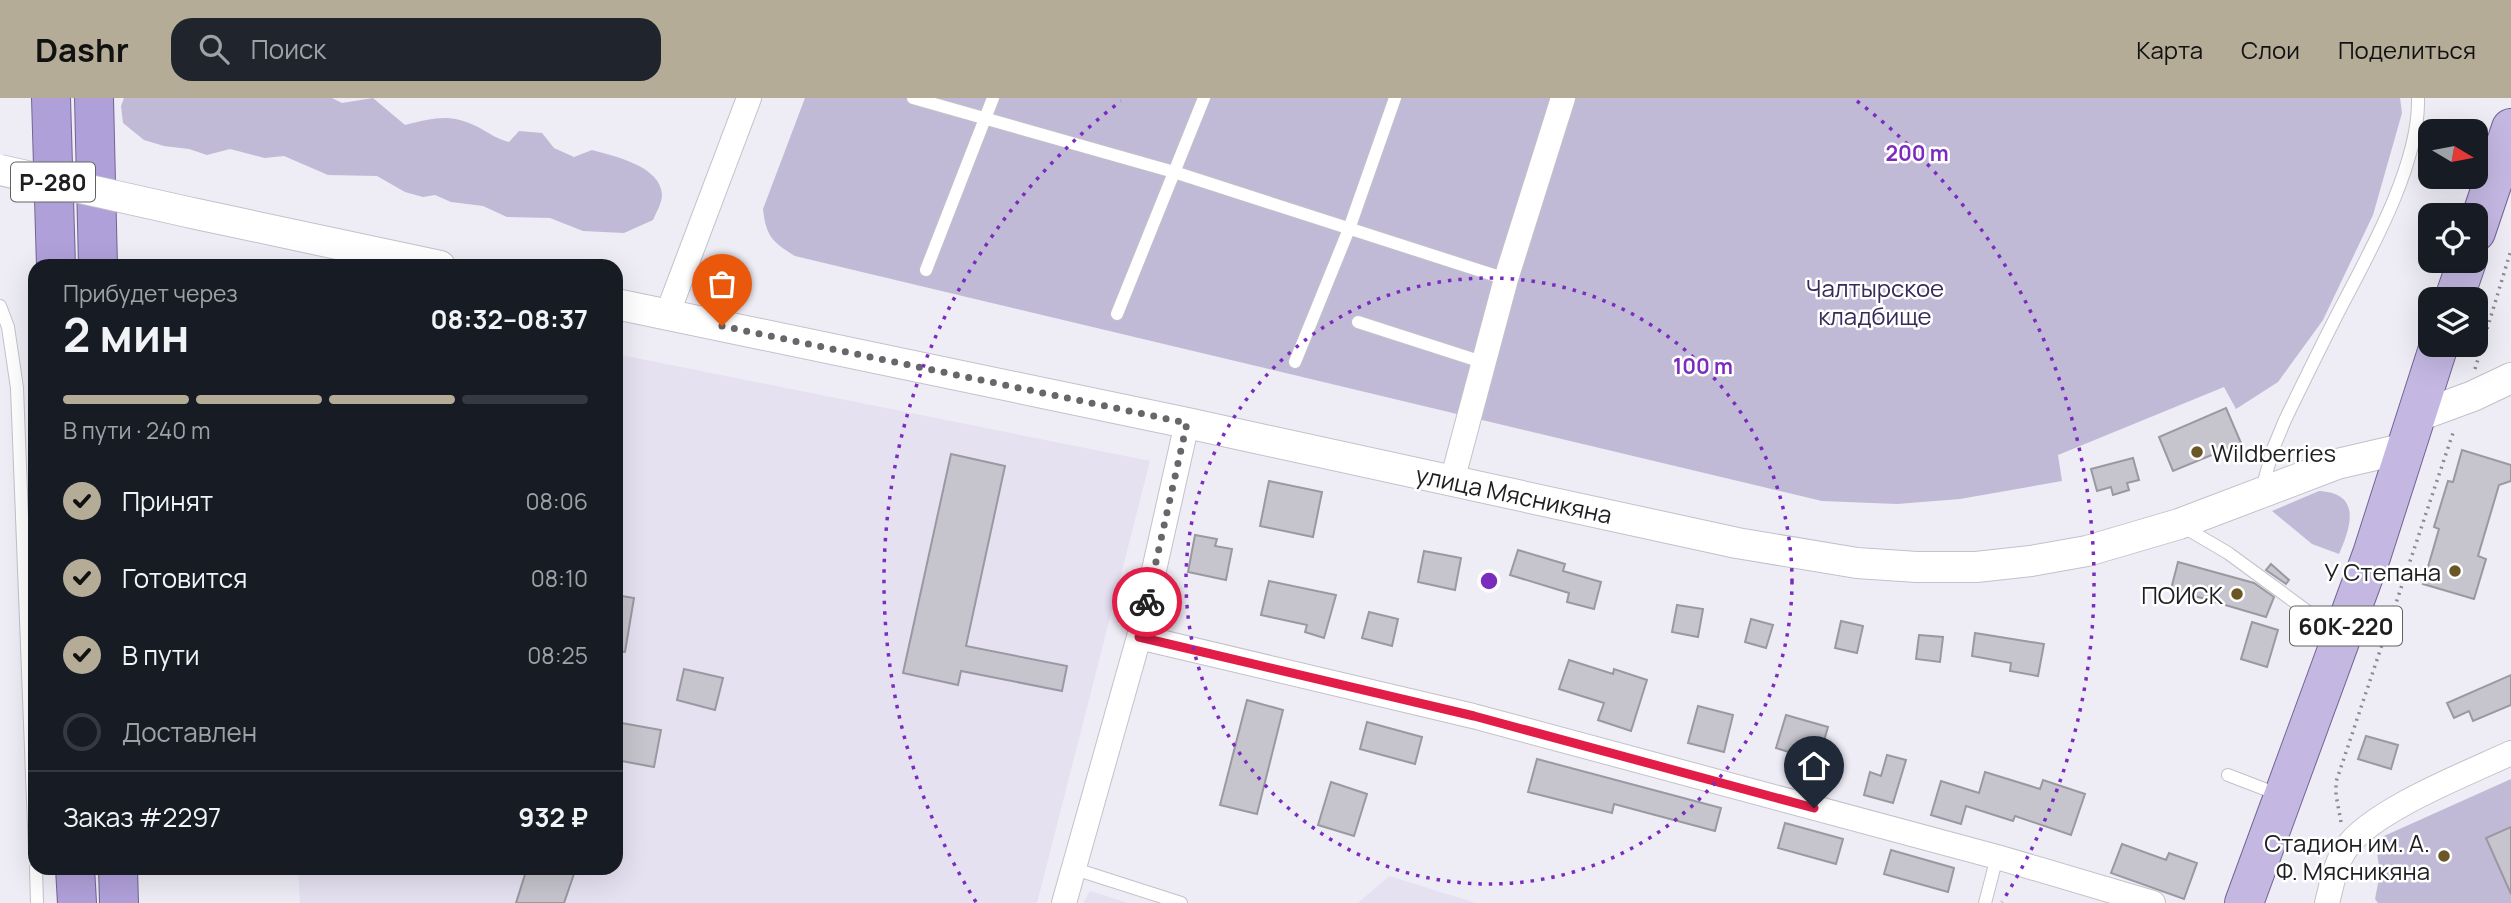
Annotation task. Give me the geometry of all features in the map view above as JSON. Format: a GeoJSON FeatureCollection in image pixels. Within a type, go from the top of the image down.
{"type":"FeatureCollection","features":[{"type":"Feature","properties":{"kind":"highway","name":"Р-280"},"geometry":{"type":"LineString","coordinates":[[51,98],[56,259]]}},
{"type":"Feature","properties":{"kind":"highway","name":"Р-280"},"geometry":{"type":"LineString","coordinates":[[94,98],[98,259]]}},
{"type":"Feature","properties":{"kind":"highway"},"geometry":{"type":"LineString","coordinates":[[75,875],[77,903]]}},
{"type":"Feature","properties":{"kind":"highway"},"geometry":{"type":"LineString","coordinates":[[118,875],[119,903]]}},
{"type":"Feature","properties":{"kind":"main road"},"geometry":{"type":"LineString","coordinates":[[2487,203],[2508,148]]}},
{"type":"Feature","properties":{"kind":"main road","name":"60К-220"},"geometry":{"type":"LineString","coordinates":[[2244,903],[2343,637],[2435,357]]}},
{"type":"Feature","properties":{"kind":"street"},"geometry":{"type":"LineString","coordinates":[[667,315],[749,98]]}},
{"type":"Feature","properties":{"kind":"street"},"geometry":{"type":"LineString","coordinates":[[1452,481],[1482,362],[1557,100]]}},
{"type":"Feature","properties":{"kind":"street"},"geometry":{"type":"LineString","coordinates":[[0,170],[407,259]]}},
{"type":"Feature","properties":{"kind":"street","name":"улица Мясникяна"},"geometry":{"type":"LineString","coordinates":[[623,306],[1796,554],[1857,563],[1917,567],[1976,567],[2031,561],[2087,551],[2179,524],[2411,433],[2473,396],[2511,378]]}},
{"type":"Feature","properties":{"kind":"street"},"geometry":{"type":"LineString","coordinates":[[1064,903],[1139,637],[1187,423]]}},
{"type":"Feature","properties":{"kind":"street"},"geometry":{"type":"LineString","coordinates":[[1139,637],[1474,716],[1997,857],[2153,903]]}},
{"type":"Feature","properties":{"kind":"street"},"geometry":{"type":"LineString","coordinates":[[2328,903],[2334,874],[2347,847],[2385,813],[2511,753]]}},
{"type":"Feature","properties":{"kind":"lane"},"geometry":{"type":"LineString","coordinates":[[913,98],[1174,172],[1506,279]]}},
{"type":"Feature","properties":{"kind":"lane"},"geometry":{"type":"LineString","coordinates":[[926,270],[993,98]]}},
{"type":"Feature","properties":{"kind":"lane"},"geometry":{"type":"LineString","coordinates":[[1116,314],[1204,98]]}},
{"type":"Feature","properties":{"kind":"lane"},"geometry":{"type":"LineString","coordinates":[[1295,362],[1349,229],[1395,98]]}},
{"type":"Feature","properties":{"kind":"lane"},"geometry":{"type":"LineString","coordinates":[[2261,492],[2273,449],[2285,420],[2376,239],[2392,200],[2413,138],[2418,98]]}},
{"type":"Feature","properties":{"kind":"lane"},"geometry":{"type":"LineString","coordinates":[[0,306],[11,340],[17,388],[28,672]]}},
{"type":"Feature","properties":{"kind":"lane"},"geometry":{"type":"LineString","coordinates":[[1358,322],[1482,362]]}},
{"type":"Feature","properties":{"kind":"lane"},"geometry":{"type":"LineString","coordinates":[[2179,524],[2228,553],[2343,637]]}},
{"type":"Feature","properties":{"kind":"lane"},"geometry":{"type":"LineString","coordinates":[[2228,775],[2284,796]]}},
{"type":"Feature","properties":{"kind":"lane"},"geometry":{"type":"LineString","coordinates":[[1985,903],[1997,857]]}},
{"type":"Feature","properties":{"kind":"lane"},"geometry":{"type":"LineString","coordinates":[[1075,869],[1181,903]]}},
{"type":"Feature","properties":{"kind":"lane"},"geometry":{"type":"LineString","coordinates":[[36,875],[37,903]]}},
{"type":"Feature","properties":{"kind":"path"},"geometry":{"type":"LineString","coordinates":[[2347,847],[2336,795],[2336,782],[2453,431],[2472,419],[2475,370],[2511,250]]}},
{"type":"Feature","properties":{"kind":"shaded area"},"geometry":{"type":"Polygon","coordinates":[[[623,355],[1150,461],[1037,903],[300,903],[298,875],[623,875],[623,355]]]}},
{"type":"Feature","properties":{"kind":"shaded area"},"geometry":{"type":"Polygon","coordinates":[[[1389,876],[1476,903],[1358,903],[1389,876]]]}},
{"type":"Feature","properties":{"kind":"shaded area"},"geometry":{"type":"Polygon","coordinates":[[[1090,891],[1128,903],[1083,903],[1090,891]]]}},
{"type":"Feature","properties":{"kind":"green space"},"geometry":{"type":"Polygon","coordinates":[[[124,98],[332,98],[342,103],[373,98],[405,125],[450,118],[478,127],[509,142],[519,131],[542,133],[554,148],[574,157],[592,150],[624,159],[654,177],[660,185],[662,198],[653,220],[624,233],[583,231],[550,218],[507,217],[483,206],[451,202],[435,195],[423,197],[405,192],[377,176],[328,175],[284,156],[265,158],[230,149],[207,155],[144,140],[123,123],[121,106],[124,98]]]}},
{"type":"Feature","properties":{"kind":"green space","name":"Чалтырское кладбище"},"geometry":{"type":"Polygon","coordinates":[[[805,98],[2400,98],[2402,113],[2373,215],[2323,320],[2278,382],[2236,409],[2224,387],[2058,455],[2062,481],[1960,499],[1897,504],[1822,501],[795,256],[781,247],[768,232],[763,209],[805,98]]]}},
{"type":"Feature","properties":{"kind":"green space"},"geometry":{"type":"Polygon","coordinates":[[[2319,491],[2333,493],[2342,498],[2350,513],[2347,533],[2339,554],[2312,544],[2272,511],[2319,491]]]}},
{"type":"Feature","properties":{"kind":"green space","name":"Стадион им. А. Ф. Мясникяна"},"geometry":{"type":"Polygon","coordinates":[[[2511,779],[2511,903],[2378,903],[2375,899],[2380,873],[2375,840],[2511,779]]]}},
{"type":"Feature","properties":{"kind":"building"},"geometry":{"type":"Polygon","coordinates":[[[2226,408],[2241,443],[2173,471],[2159,437],[2226,408]]]}},
{"type":"Feature","properties":{"kind":"building"},"geometry":{"type":"Polygon","coordinates":[[[2462,450],[2511,465],[2511,481],[2499,485],[2478,556],[2486,559],[2474,599],[2423,584],[2439,529],[2434,527],[2448,481],[2453,482],[2462,450]]]}},
{"type":"Feature","properties":{"kind":"building"},"geometry":{"type":"Polygon","coordinates":[[[951,454],[1005,466],[966,646],[1067,666],[1062,691],[961,671],[958,685],[903,673],[951,454]]]}},
{"type":"Feature","properties":{"kind":"building"},"geometry":{"type":"Polygon","coordinates":[[[2133,458],[2139,480],[2127,483],[2129,490],[2113,495],[2111,487],[2097,491],[2091,469],[2133,458]]]}},
{"type":"Feature","properties":{"kind":"building"},"geometry":{"type":"Polygon","coordinates":[[[1269,481],[1322,492],[1313,537],[1260,526],[1269,481]]]}},
{"type":"Feature","properties":{"kind":"building"},"geometry":{"type":"Polygon","coordinates":[[[1195,535],[1217,539],[1215,546],[1232,549],[1226,580],[1188,572],[1195,535]]]}},
{"type":"Feature","properties":{"kind":"building"},"geometry":{"type":"Polygon","coordinates":[[[1518,550],[1565,564],[1563,571],[1601,582],[1594,609],[1567,602],[1569,593],[1510,575],[1518,550]]]}},
{"type":"Feature","properties":{"kind":"building"},"geometry":{"type":"Polygon","coordinates":[[[1424,551],[1461,558],[1455,590],[1418,582],[1424,551]]]}},
{"type":"Feature","properties":{"kind":"building"},"geometry":{"type":"Polygon","coordinates":[[[2178,562],[2254,583],[2274,597],[2266,617],[2171,589],[2178,562]]]}},
{"type":"Feature","properties":{"kind":"building"},"geometry":{"type":"Polygon","coordinates":[[[2271,564],[2289,580],[2286,584],[2266,570],[2271,564]]]}},
{"type":"Feature","properties":{"kind":"building"},"geometry":{"type":"Polygon","coordinates":[[[1269,581],[1336,595],[1324,638],[1305,632],[1307,625],[1261,615],[1269,581]]]}},
{"type":"Feature","properties":{"kind":"building"},"geometry":{"type":"Polygon","coordinates":[[[623,596],[634,598],[623,652],[623,596]]]}},
{"type":"Feature","properties":{"kind":"building"},"geometry":{"type":"Polygon","coordinates":[[[1677,605],[1703,609],[1698,637],[1672,632],[1677,605]]]}},
{"type":"Feature","properties":{"kind":"building"},"geometry":{"type":"Polygon","coordinates":[[[1369,612],[1398,619],[1392,646],[1362,638],[1369,612]]]}},
{"type":"Feature","properties":{"kind":"building"},"geometry":{"type":"Polygon","coordinates":[[[1751,619],[1773,625],[1766,648],[1745,642],[1751,619]]]}},
{"type":"Feature","properties":{"kind":"building"},"geometry":{"type":"Polygon","coordinates":[[[1841,621],[1863,626],[1857,653],[1835,648],[1841,621]]]}},
{"type":"Feature","properties":{"kind":"building"},"geometry":{"type":"Polygon","coordinates":[[[2252,622],[2278,630],[2267,667],[2241,659],[2252,622]]]}},
{"type":"Feature","properties":{"kind":"building"},"geometry":{"type":"Polygon","coordinates":[[[1975,633],[2044,644],[2038,676],[2010,671],[2011,663],[1972,656],[1975,633]]]}},
{"type":"Feature","properties":{"kind":"building"},"geometry":{"type":"Polygon","coordinates":[[[1919,635],[1943,637],[1940,662],[1916,659],[1919,635]]]}},
{"type":"Feature","properties":{"kind":"building"},"geometry":{"type":"Polygon","coordinates":[[[1569,660],[1613,674],[1614,669],[1647,680],[1631,731],[1598,720],[1604,703],[1559,689],[1569,660]]]}},
{"type":"Feature","properties":{"kind":"building"},"geometry":{"type":"Polygon","coordinates":[[[684,669],[723,678],[715,710],[677,700],[684,669]]]}},
{"type":"Feature","properties":{"kind":"building"},"geometry":{"type":"Polygon","coordinates":[[[2511,675],[2511,705],[2473,721],[2469,711],[2454,718],[2447,703],[2511,675]]]}},
{"type":"Feature","properties":{"kind":"building"},"geometry":{"type":"Polygon","coordinates":[[[1247,700],[1283,710],[1257,814],[1220,805],[1247,700]]]}},
{"type":"Feature","properties":{"kind":"building"},"geometry":{"type":"Polygon","coordinates":[[[1698,706],[1733,715],[1724,752],[1688,743],[1698,706]]]}},
{"type":"Feature","properties":{"kind":"building"},"geometry":{"type":"Polygon","coordinates":[[[1786,715],[1828,727],[1818,761],[1776,748],[1786,715]]]}},
{"type":"Feature","properties":{"kind":"building"},"geometry":{"type":"Polygon","coordinates":[[[1367,722],[1422,737],[1415,764],[1360,749],[1367,722]]]}},
{"type":"Feature","properties":{"kind":"building"},"geometry":{"type":"Polygon","coordinates":[[[623,723],[661,730],[654,767],[623,761],[623,723]]]}},
{"type":"Feature","properties":{"kind":"building"},"geometry":{"type":"Polygon","coordinates":[[[2366,736],[2398,745],[2391,769],[2358,759],[2366,736]]]}},
{"type":"Feature","properties":{"kind":"building"},"geometry":{"type":"Polygon","coordinates":[[[1887,755],[1906,760],[1893,803],[1864,795],[1870,772],[1881,776],[1887,755]]]}},
{"type":"Feature","properties":{"kind":"building"},"geometry":{"type":"Polygon","coordinates":[[[1537,759],[1721,808],[1715,831],[1614,804],[1612,813],[1528,792],[1537,759]]]}},
{"type":"Feature","properties":{"kind":"building"},"geometry":{"type":"Polygon","coordinates":[[[1985,772],[2040,789],[2043,780],[2085,794],[2071,835],[2015,816],[2013,821],[1966,806],[1961,824],[1931,815],[1941,781],[1979,793],[1985,772]]]}},
{"type":"Feature","properties":{"kind":"building"},"geometry":{"type":"Polygon","coordinates":[[[1331,782],[1367,794],[1354,836],[1318,825],[1331,782]]]}},
{"type":"Feature","properties":{"kind":"building"},"geometry":{"type":"Polygon","coordinates":[[[1785,823],[1843,839],[1836,864],[1778,848],[1785,823]]]}},
{"type":"Feature","properties":{"kind":"building"},"geometry":{"type":"Polygon","coordinates":[[[2511,827],[2511,894],[2486,838],[2511,827]]]}},
{"type":"Feature","properties":{"kind":"building"},"geometry":{"type":"Polygon","coordinates":[[[2122,844],[2166,860],[2169,853],[2197,863],[2184,899],[2111,873],[2122,844]]]}},
{"type":"Feature","properties":{"kind":"building"},"geometry":{"type":"Polygon","coordinates":[[[1891,850],[1954,868],[1948,892],[1884,874],[1891,850]]]}},
{"type":"Feature","properties":{"kind":"building"},"geometry":{"type":"Polygon","coordinates":[[[525,875],[574,875],[564,903],[516,903],[525,875]]]}},
{"type":"Feature","properties":{"kind":"way so far"},"geometry":{"type":"LineString","coordinates":[[722,326],[1187,423],[1147,602]]}},
{"type":"Feature","properties":{"kind":"place","name":"Wildberries"},"geometry":{"type":"Point","coordinates":[2197,452]}},
{"type":"Feature","properties":{"kind":"place","name":"У Степана"},"geometry":{"type":"Point","coordinates":[2455,571]}},
{"type":"Feature","properties":{"kind":"place","name":"ПОИСК"},"geometry":{"type":"Point","coordinates":[2237,594]}},
{"type":"Feature","properties":{"kind":"place","name":"Стадион им. А. Ф. Мясникяна"},"geometry":{"type":"Point","coordinates":[2444,856]}},
{"type":"Feature","properties":{"kind":"route"},"geometry":{"type":"LineString","coordinates":[[1147,602],[1139,637],[1474,716],[1814,808]]}}]}
